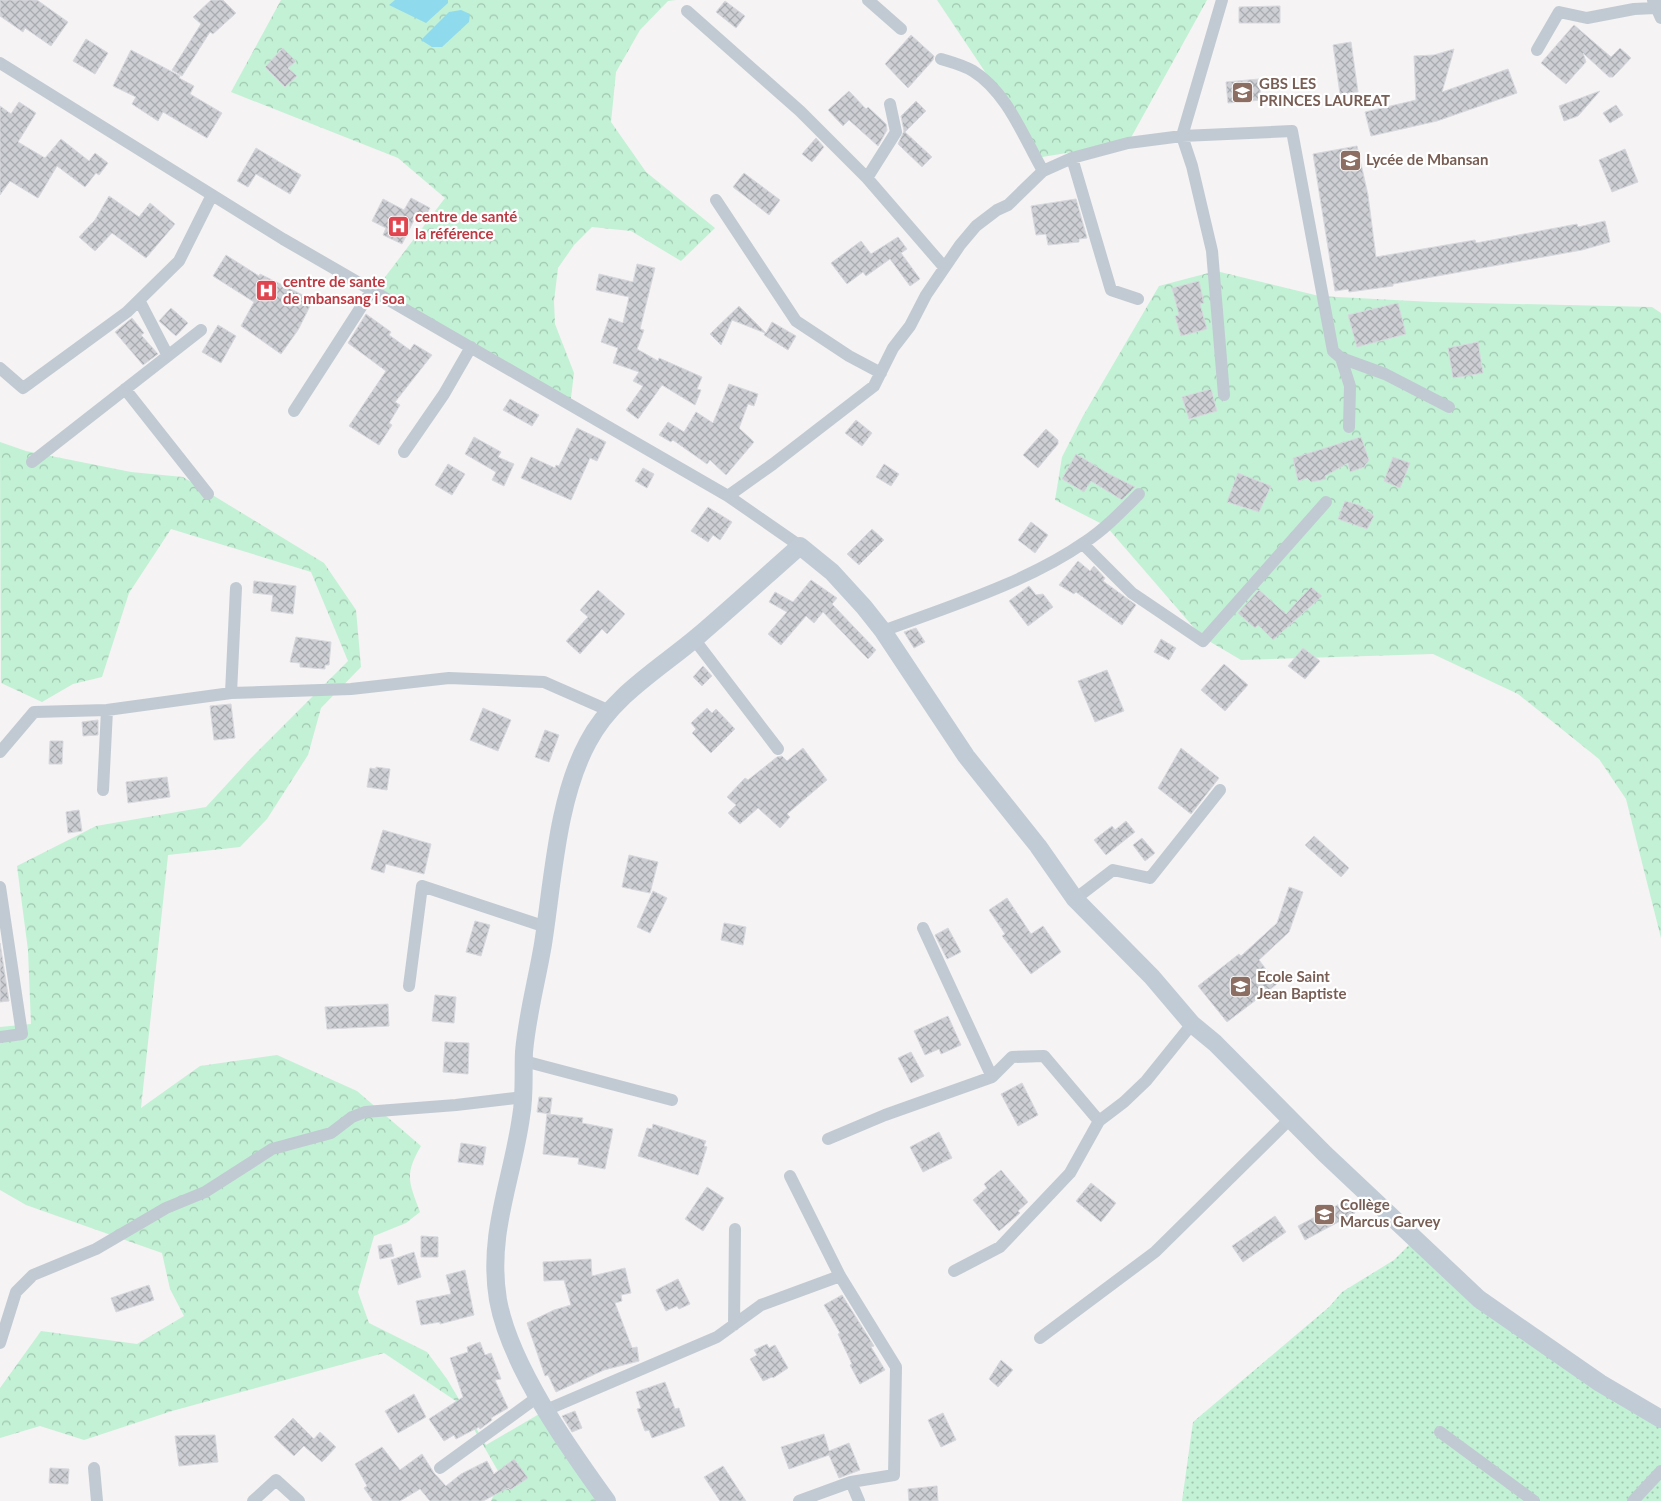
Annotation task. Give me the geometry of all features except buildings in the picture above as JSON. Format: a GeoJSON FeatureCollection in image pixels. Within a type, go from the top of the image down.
{"type":"FeatureCollection","features":[{"type":"Feature","properties":{"kind":"street"},"geometry":{"type":"LineString","coordinates":[[868,0],[901,29]]}},
{"type":"Feature","properties":{"kind":"street"},"geometry":{"type":"LineString","coordinates":[[1222,0],[1182,136],[1192,166],[1212,251],[1224,395]]}},
{"type":"Feature","properties":{"kind":"street"},"geometry":{"type":"LineString","coordinates":[[1537,50],[1559,12],[1587,18],[1657,6]]}},
{"type":"Feature","properties":{"kind":"street"},"geometry":{"type":"LineString","coordinates":[[687,11],[800,111],[866,178],[944,266]]}},
{"type":"Feature","properties":{"kind":"street"},"geometry":{"type":"LineString","coordinates":[[941,59],[973,71],[985,81],[1008,110],[1043,171]]}},
{"type":"Feature","properties":{"kind":"street"},"geometry":{"type":"LineString","coordinates":[[0,63],[212,195],[728,496],[800,546],[832,572],[883,631],[966,756],[1038,846],[1075,899],[1152,977],[1192,1024],[1216,1043],[1290,1119],[1479,1299],[1600,1383],[1661,1419]]}},
{"type":"Feature","properties":{"kind":"street"},"geometry":{"type":"LineString","coordinates":[[866,178],[896,132],[890,104]]}},
{"type":"Feature","properties":{"kind":"street"},"geometry":{"type":"LineString","coordinates":[[728,496],[774,464],[827,420],[855,402],[874,386],[894,348],[910,326],[944,266],[976,226],[996,210],[1008,205],[1043,171],[1101,148],[1182,136],[1292,131],[1321,284],[1329,339],[1333,350],[1342,358],[1385,374],[1449,407]]}},
{"type":"Feature","properties":{"kind":"street"},"geometry":{"type":"LineString","coordinates":[[1072,158],[1111,290],[1138,298]]}},
{"type":"Feature","properties":{"kind":"street"},"geometry":{"type":"LineString","coordinates":[[0,368],[23,388],[127,312],[179,261],[212,195]]}},
{"type":"Feature","properties":{"kind":"street"},"geometry":{"type":"LineString","coordinates":[[716,200],[796,321],[849,356],[881,373]]}},
{"type":"Feature","properties":{"kind":"street"},"geometry":{"type":"LineString","coordinates":[[294,411],[372,290]]}},
{"type":"Feature","properties":{"kind":"street"},"geometry":{"type":"LineString","coordinates":[[140,300],[168,356]]}},
{"type":"Feature","properties":{"kind":"street"},"geometry":{"type":"LineString","coordinates":[[32,462],[201,330]]}},
{"type":"Feature","properties":{"kind":"street"},"geometry":{"type":"LineString","coordinates":[[404,452],[444,394],[471,347]]}},
{"type":"Feature","properties":{"kind":"street"},"geometry":{"type":"LineString","coordinates":[[1342,358],[1350,386],[1349,427]]}},
{"type":"Feature","properties":{"kind":"street"},"geometry":{"type":"LineString","coordinates":[[125,389],[208,494]]}},
{"type":"Feature","properties":{"kind":"street"},"geometry":{"type":"LineString","coordinates":[[883,631],[991,590],[1083,544],[1140,494]]}},
{"type":"Feature","properties":{"kind":"street"},"geometry":{"type":"LineString","coordinates":[[1083,544],[1132,593],[1203,641],[1326,502]]}},
{"type":"Feature","properties":{"kind":"street"},"geometry":{"type":"LineString","coordinates":[[607,1501],[576,1458],[542,1403],[508,1334],[498,1303],[495,1273],[495,1241],[524,1096],[524,1061],[560,828],[574,772],[588,740],[610,711],[639,682],[694,639],[800,546]]}},
{"type":"Feature","properties":{"kind":"street"},"geometry":{"type":"LineString","coordinates":[[231,693],[236,588]]}},
{"type":"Feature","properties":{"kind":"street"},"geometry":{"type":"LineString","coordinates":[[694,639],[778,749]]}},
{"type":"Feature","properties":{"kind":"street"},"geometry":{"type":"LineString","coordinates":[[0,752],[34,712],[107,710],[231,693],[351,689],[449,678],[544,682],[610,711]]}},
{"type":"Feature","properties":{"kind":"street"},"geometry":{"type":"LineString","coordinates":[[103,790],[107,710]]}},
{"type":"Feature","properties":{"kind":"street"},"geometry":{"type":"LineString","coordinates":[[1075,899],[1112,870],[1150,878],[1220,790]]}},
{"type":"Feature","properties":{"kind":"street"},"geometry":{"type":"LineString","coordinates":[[0,886],[22,1034],[0,1037]]}},
{"type":"Feature","properties":{"kind":"street"},"geometry":{"type":"LineString","coordinates":[[409,986],[422,886],[546,927]]}},
{"type":"Feature","properties":{"kind":"street"},"geometry":{"type":"LineString","coordinates":[[923,928],[992,1077]]}},
{"type":"Feature","properties":{"kind":"street"},"geometry":{"type":"LineString","coordinates":[[954,1271],[1000,1247],[1070,1173],[1099,1121],[1124,1102],[1146,1081],[1192,1024]]}},
{"type":"Feature","properties":{"kind":"street"},"geometry":{"type":"LineString","coordinates":[[828,1139],[885,1115],[992,1077],[1012,1057],[1044,1056],[1099,1121]]}},
{"type":"Feature","properties":{"kind":"street"},"geometry":{"type":"LineString","coordinates":[[524,1061],[672,1100]]}},
{"type":"Feature","properties":{"kind":"street"},"geometry":{"type":"LineString","coordinates":[[0,1343],[16,1292],[33,1276],[96,1249],[166,1208],[205,1192],[272,1149],[331,1133],[352,1117],[365,1112],[456,1105],[524,1096]]}},
{"type":"Feature","properties":{"kind":"street"},"geometry":{"type":"LineString","coordinates":[[1040,1338],[1155,1252],[1290,1119]]}},
{"type":"Feature","properties":{"kind":"street"},"geometry":{"type":"LineString","coordinates":[[790,1176],[840,1276],[896,1367],[894,1476],[851,1482],[800,1501]]}},
{"type":"Feature","properties":{"kind":"street"},"geometry":{"type":"LineString","coordinates":[[734,1324],[735,1229]]}},
{"type":"Feature","properties":{"kind":"street"},"geometry":{"type":"LineString","coordinates":[[440,1468],[542,1403],[717,1337],[761,1305],[840,1276]]}},
{"type":"Feature","properties":{"kind":"street"},"geometry":{"type":"LineString","coordinates":[[1440,1432],[1534,1501]]}},
{"type":"Feature","properties":{"kind":"street"},"geometry":{"type":"LineString","coordinates":[[94,1468],[97,1501]]}},
{"type":"Feature","properties":{"kind":"street"},"geometry":{"type":"LineString","coordinates":[[1633,1501],[1661,1471]]}},
{"type":"Feature","properties":{"kind":"street"},"geometry":{"type":"LineString","coordinates":[[253,1501],[276,1480],[299,1501]]}},
{"type":"Feature","properties":{"kind":"street"},"geometry":{"type":"LineString","coordinates":[[851,1482],[859,1501]]}},
{"type":"Feature","properties":{"kind":"green space"},"geometry":{"type":"Polygon","coordinates":[[[281,0],[676,0],[668,1],[640,30],[616,72],[611,122],[646,172],[715,228],[681,261],[631,231],[592,227],[574,245],[558,268],[554,301],[555,324],[574,373],[570,406],[376,289],[445,198],[398,158],[231,92],[281,0]]]}},
{"type":"Feature","properties":{"kind":"green space"},"geometry":{"type":"Polygon","coordinates":[[[937,0],[1207,0],[1128,143],[1042,157],[937,0]]]}},
{"type":"Feature","properties":{"kind":"green space"},"geometry":{"type":"Polygon","coordinates":[[[1216,271],[1319,296],[1432,302],[1652,307],[1661,313],[1661,938],[1626,799],[1599,759],[1518,694],[1433,654],[1241,660],[1202,637],[1106,526],[1055,500],[1062,457],[1083,416],[1159,286],[1216,271]]]}},
{"type":"Feature","properties":{"kind":"green space"},"geometry":{"type":"Polygon","coordinates":[[[0,442],[26,451],[131,472],[183,477],[324,563],[356,610],[361,667],[321,708],[308,755],[267,819],[240,847],[168,855],[141,1108],[200,1066],[277,1055],[357,1091],[421,1146],[410,1172],[411,1186],[420,1212],[406,1223],[374,1236],[358,1292],[369,1323],[427,1352],[447,1379],[486,1445],[546,1410],[603,1501],[491,1501],[502,1478],[459,1403],[384,1353],[172,1411],[84,1440],[40,1426],[0,1438],[0,1388],[41,1331],[137,1344],[184,1316],[170,1289],[162,1253],[26,1205],[0,1190],[0,1027],[31,1024],[28,950],[17,866],[96,826],[206,807],[251,758],[348,661],[311,572],[171,529],[129,593],[102,677],[73,684],[42,702],[1,683],[0,442]]]}},
{"type":"Feature","properties":{"kind":"green space"},"geometry":{"type":"Polygon","coordinates":[[[1415,1239],[1479,1299],[1661,1419],[1661,1501],[1182,1501],[1193,1422],[1329,1307],[1342,1292],[1394,1260],[1415,1239]]]}},
{"type":"Feature","properties":{"kind":"water"},"geometry":{"type":"Polygon","coordinates":[[[395,0],[448,0],[448,3],[426,23],[389,5],[395,0]]]}},
{"type":"Feature","properties":{"kind":"water"},"geometry":{"type":"Polygon","coordinates":[[[461,10],[470,14],[469,22],[442,47],[432,47],[421,40],[449,12],[461,10]]]}},
{"type":"Feature","properties":{"kind":"place","name":"GBS LES PRINCES LAUREAT"},"geometry":{"type":"Point","coordinates":[1243,93]}},
{"type":"Feature","properties":{"kind":"place","name":"Lycée de Mbansan"},"geometry":{"type":"Point","coordinates":[1350,160]}},
{"type":"Feature","properties":{"kind":"place","name":"centre de santé la référence"},"geometry":{"type":"Point","coordinates":[399,226]}},
{"type":"Feature","properties":{"kind":"place","name":"centre de sante de mbansang i soa"},"geometry":{"type":"Point","coordinates":[267,291]}},
{"type":"Feature","properties":{"kind":"place","name":"Ecole Saint Jean Baptiste"},"geometry":{"type":"Point","coordinates":[1241,986]}},
{"type":"Feature","properties":{"kind":"place","name":"Collège Marcus Garvey"},"geometry":{"type":"Point","coordinates":[1324,1214]}}]}
